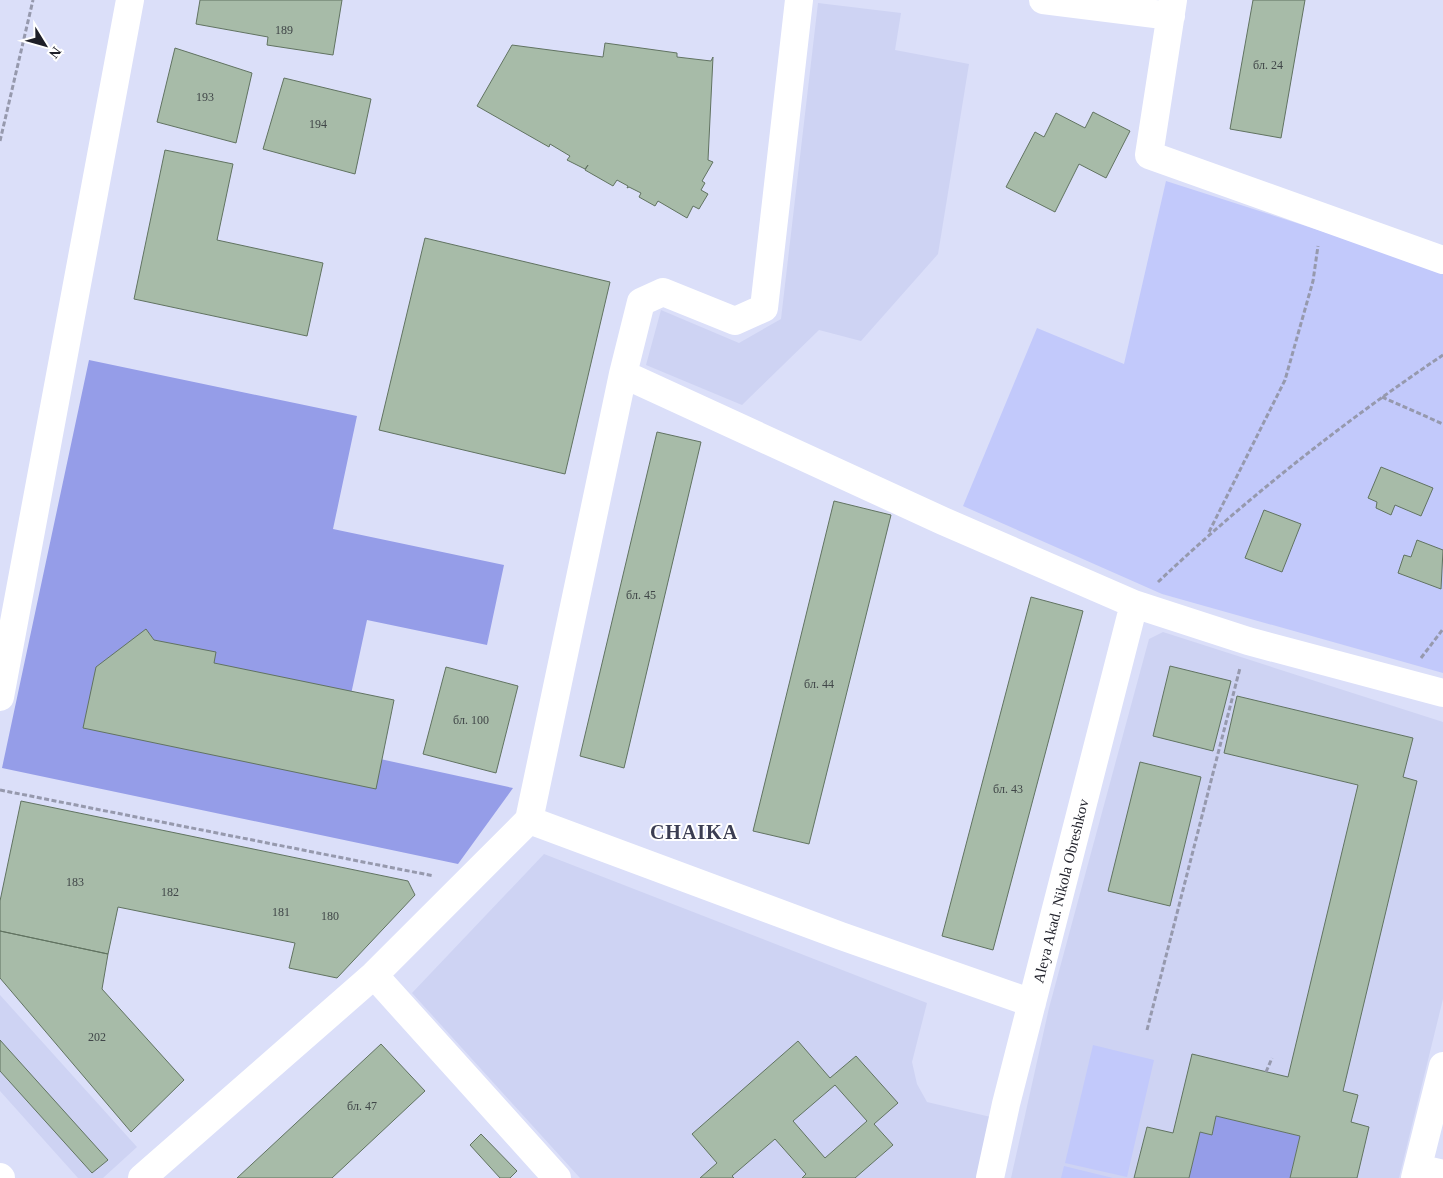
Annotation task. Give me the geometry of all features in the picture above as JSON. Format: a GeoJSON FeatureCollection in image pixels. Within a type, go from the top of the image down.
{"type":"FeatureCollection","features":[{"type":"Feature","properties":{"kind":"street"},"geometry":{"type":"LineString","coordinates":[[0,697],[130,0]]}},
{"type":"Feature","properties":{"kind":"street"},"geometry":{"type":"LineString","coordinates":[[142,1178],[374,975],[529,820],[623,374],[641,302],[663,292],[735,321],[764,308],[800,0]]}},
{"type":"Feature","properties":{"kind":"street"},"geometry":{"type":"LineString","coordinates":[[1043,0],[1172,8],[1149,155],[1443,260]]}},
{"type":"Feature","properties":{"kind":"street"},"geometry":{"type":"LineString","coordinates":[[623,374],[943,521],[1134,604],[1248,641],[1443,693]]}},
{"type":"Feature","properties":{"kind":"street","name":"Aleya Akad. Nikola Obreshkov"},"geometry":{"type":"LineString","coordinates":[[990,1178],[1032,1003],[1134,604]]}},
{"type":"Feature","properties":{"kind":"street"},"geometry":{"type":"LineString","coordinates":[[529,820],[841,936],[1032,1003]]}},
{"type":"Feature","properties":{"kind":"street"},"geometry":{"type":"LineString","coordinates":[[374,975],[557,1178]]}},
{"type":"Feature","properties":{"kind":"street"},"geometry":{"type":"LineString","coordinates":[[1425,1173],[1443,1066]]}},
{"type":"Feature","properties":{"kind":"path"},"geometry":{"type":"LineString","coordinates":[[0,141],[33,0]]}},
{"type":"Feature","properties":{"kind":"path"},"geometry":{"type":"LineString","coordinates":[[1207,535],[1285,380],[1313,281],[1323,218]]}},
{"type":"Feature","properties":{"kind":"path"},"geometry":{"type":"LineString","coordinates":[[1134,604],[1207,535],[1307,453],[1382,396],[1443,355]]}},
{"type":"Feature","properties":{"kind":"path"},"geometry":{"type":"LineString","coordinates":[[1382,396],[1443,424]]}},
{"type":"Feature","properties":{"kind":"path"},"geometry":{"type":"LineString","coordinates":[[1405,683],[1443,629]]}},
{"type":"Feature","properties":{"kind":"path"},"geometry":{"type":"LineString","coordinates":[[1147,1030],[1248,641]]}},
{"type":"Feature","properties":{"kind":"path"},"geometry":{"type":"LineString","coordinates":[[0,790],[466,883]]}},
{"type":"Feature","properties":{"kind":"path"},"geometry":{"type":"LineString","coordinates":[[1266,1072],[1272,1058]]}},
{"type":"Feature","properties":{"kind":"shaded area"},"geometry":{"type":"Polygon","coordinates":[[[818,3],[901,13],[895,50],[969,64],[938,254],[861,341],[819,330],[742,405],[646,365],[661,310],[739,343],[781,319],[818,3]]]}},
{"type":"Feature","properties":{"kind":"shaded area"},"geometry":{"type":"Polygon","coordinates":[[[1166,181],[1443,270],[1443,673],[1162,594],[963,506],[1037,328],[1124,364],[1166,181]]]}},
{"type":"Feature","properties":{"kind":"shaded area"},"geometry":{"type":"Polygon","coordinates":[[[89,360],[357,416],[333,529],[504,565],[487,645],[367,620],[339,750],[513,788],[458,864],[2,768],[89,360]]]}},
{"type":"Feature","properties":{"kind":"shaded area"},"geometry":{"type":"Polygon","coordinates":[[[1163,632],[1443,722],[1443,999],[1399,1178],[1011,1178],[1049,1008],[1149,639],[1163,632]]]}},
{"type":"Feature","properties":{"kind":"shaded area"},"geometry":{"type":"Polygon","coordinates":[[[544,854],[927,1003],[912,1062],[917,1084],[927,1102],[995,1118],[980,1178],[580,1178],[412,993],[544,854]]]}},
{"type":"Feature","properties":{"kind":"shaded area"},"geometry":{"type":"Polygon","coordinates":[[[0,995],[137,1147],[103,1178],[78,1178],[0,1091],[0,995]]]}},
{"type":"Feature","properties":{"kind":"shaded area"},"geometry":{"type":"Polygon","coordinates":[[[1093,1045],[1154,1060],[1127,1177],[1065,1163],[1093,1045]]]}},
{"type":"Feature","properties":{"kind":"shaded area"},"geometry":{"type":"Polygon","coordinates":[[[1216,1116],[1300,1136],[1290,1178],[1189,1178],[1200,1132],[1212,1135],[1216,1116]]]}},
{"type":"Feature","properties":{"kind":"shaded area"},"geometry":{"type":"Polygon","coordinates":[[[1064,1166],[1113,1178],[1061,1178],[1064,1166]]]}},
{"type":"Feature","properties":{"kind":"building"},"geometry":{"type":"Polygon","coordinates":[[[200,0],[342,0],[333,55],[267,45],[268,37],[196,24],[200,0]]]}},
{"type":"Feature","properties":{"kind":"building"},"geometry":{"type":"Polygon","coordinates":[[[1253,0],[1305,0],[1281,138],[1230,129],[1253,0]]]}},
{"type":"Feature","properties":{"kind":"building"},"geometry":{"type":"Polygon","coordinates":[[[605,43],[677,53],[677,57],[711,61],[713,57],[708,160],[713,162],[702,181],[705,183],[701,190],[708,194],[699,209],[693,206],[687,218],[658,201],[655,206],[639,197],[641,193],[629,187],[627,188],[628,186],[617,180],[613,186],[585,170],[588,165],[585,169],[567,160],[570,156],[550,144],[549,147],[477,106],[512,45],[603,57],[605,43]]]}},
{"type":"Feature","properties":{"kind":"building"},"geometry":{"type":"Polygon","coordinates":[[[175,48],[252,73],[236,143],[157,122],[175,48]]]}},
{"type":"Feature","properties":{"kind":"building"},"geometry":{"type":"Polygon","coordinates":[[[284,78],[371,99],[355,174],[263,149],[284,78]]]}},
{"type":"Feature","properties":{"kind":"building"},"geometry":{"type":"Polygon","coordinates":[[[1093,112],[1130,131],[1106,178],[1079,164],[1055,212],[1006,187],[1035,132],[1044,137],[1056,113],[1085,128],[1093,112]]]}},
{"type":"Feature","properties":{"kind":"building"},"geometry":{"type":"Polygon","coordinates":[[[165,150],[233,164],[217,240],[323,263],[307,336],[134,299],[165,150]]]}},
{"type":"Feature","properties":{"kind":"building"},"geometry":{"type":"Polygon","coordinates":[[[425,238],[610,282],[565,474],[379,430],[425,238]]]}},
{"type":"Feature","properties":{"kind":"building"},"geometry":{"type":"Polygon","coordinates":[[[657,432],[701,442],[624,768],[580,756],[657,432]]]}},
{"type":"Feature","properties":{"kind":"building"},"geometry":{"type":"Polygon","coordinates":[[[1381,467],[1433,488],[1421,516],[1395,505],[1391,515],[1376,508],[1377,502],[1368,498],[1381,467]]]}},
{"type":"Feature","properties":{"kind":"building"},"geometry":{"type":"Polygon","coordinates":[[[834,501],[891,515],[809,844],[753,831],[834,501]]]}},
{"type":"Feature","properties":{"kind":"building"},"geometry":{"type":"Polygon","coordinates":[[[1264,510],[1301,524],[1282,572],[1245,558],[1264,510]]]}},
{"type":"Feature","properties":{"kind":"building"},"geometry":{"type":"Polygon","coordinates":[[[1417,540],[1443,550],[1441,589],[1398,573],[1404,555],[1411,557],[1417,540]]]}},
{"type":"Feature","properties":{"kind":"building"},"geometry":{"type":"Polygon","coordinates":[[[1031,597],[1083,611],[993,950],[942,936],[1031,597]]]}},
{"type":"Feature","properties":{"kind":"building"},"geometry":{"type":"Polygon","coordinates":[[[146,629],[154,640],[216,652],[214,663],[394,700],[376,789],[83,728],[96,667],[146,629]]]}},
{"type":"Feature","properties":{"kind":"building"},"geometry":{"type":"Polygon","coordinates":[[[1170,666],[1231,681],[1213,751],[1153,736],[1170,666]]]}},
{"type":"Feature","properties":{"kind":"building"},"geometry":{"type":"Polygon","coordinates":[[[446,667],[518,686],[496,773],[423,754],[446,667]]]}},
{"type":"Feature","properties":{"kind":"building"},"geometry":{"type":"Polygon","coordinates":[[[1237,696],[1413,738],[1403,777],[1417,781],[1343,1091],[1358,1095],[1351,1122],[1369,1127],[1357,1178],[1290,1178],[1300,1136],[1216,1116],[1212,1135],[1200,1132],[1189,1178],[1134,1178],[1147,1127],[1173,1133],[1192,1054],[1288,1077],[1358,785],[1224,753],[1237,696]]]}},
{"type":"Feature","properties":{"kind":"building"},"geometry":{"type":"Polygon","coordinates":[[[1140,762],[1201,777],[1170,906],[1108,891],[1140,762]]]}},
{"type":"Feature","properties":{"kind":"building"},"geometry":{"type":"Polygon","coordinates":[[[21,801],[408,881],[415,895],[337,978],[289,968],[295,943],[118,907],[108,954],[0,931],[0,901],[21,801]]]}},
{"type":"Feature","properties":{"kind":"building"},"geometry":{"type":"Polygon","coordinates":[[[0,931],[108,954],[102,989],[184,1080],[131,1132],[0,978],[0,931]]]}},
{"type":"Feature","properties":{"kind":"building"},"geometry":{"type":"Polygon","coordinates":[[[0,1040],[108,1160],[92,1173],[0,1071],[0,1040]]]}},
{"type":"Feature","properties":{"kind":"building"},"geometry":{"type":"Polygon","coordinates":[[[798,1041],[830,1078],[856,1056],[898,1103],[874,1124],[893,1145],[855,1178],[802,1178],[806,1174],[775,1139],[732,1176],[734,1178],[700,1178],[717,1163],[692,1134],[798,1041]],[[835,1085],[793,1121],[825,1158],[867,1121],[835,1085]]]}},
{"type":"Feature","properties":{"kind":"building"},"geometry":{"type":"Polygon","coordinates":[[[381,1044],[425,1091],[332,1178],[237,1178],[381,1044]]]}},
{"type":"Feature","properties":{"kind":"building"},"geometry":{"type":"Polygon","coordinates":[[[481,1134],[517,1171],[510,1178],[500,1178],[470,1145],[481,1134]]]}},
{"type":"Feature","properties":{"kind":"district","name":"CHAIKA"},"geometry":{"type":"Point","coordinates":[694,832]}}]}
